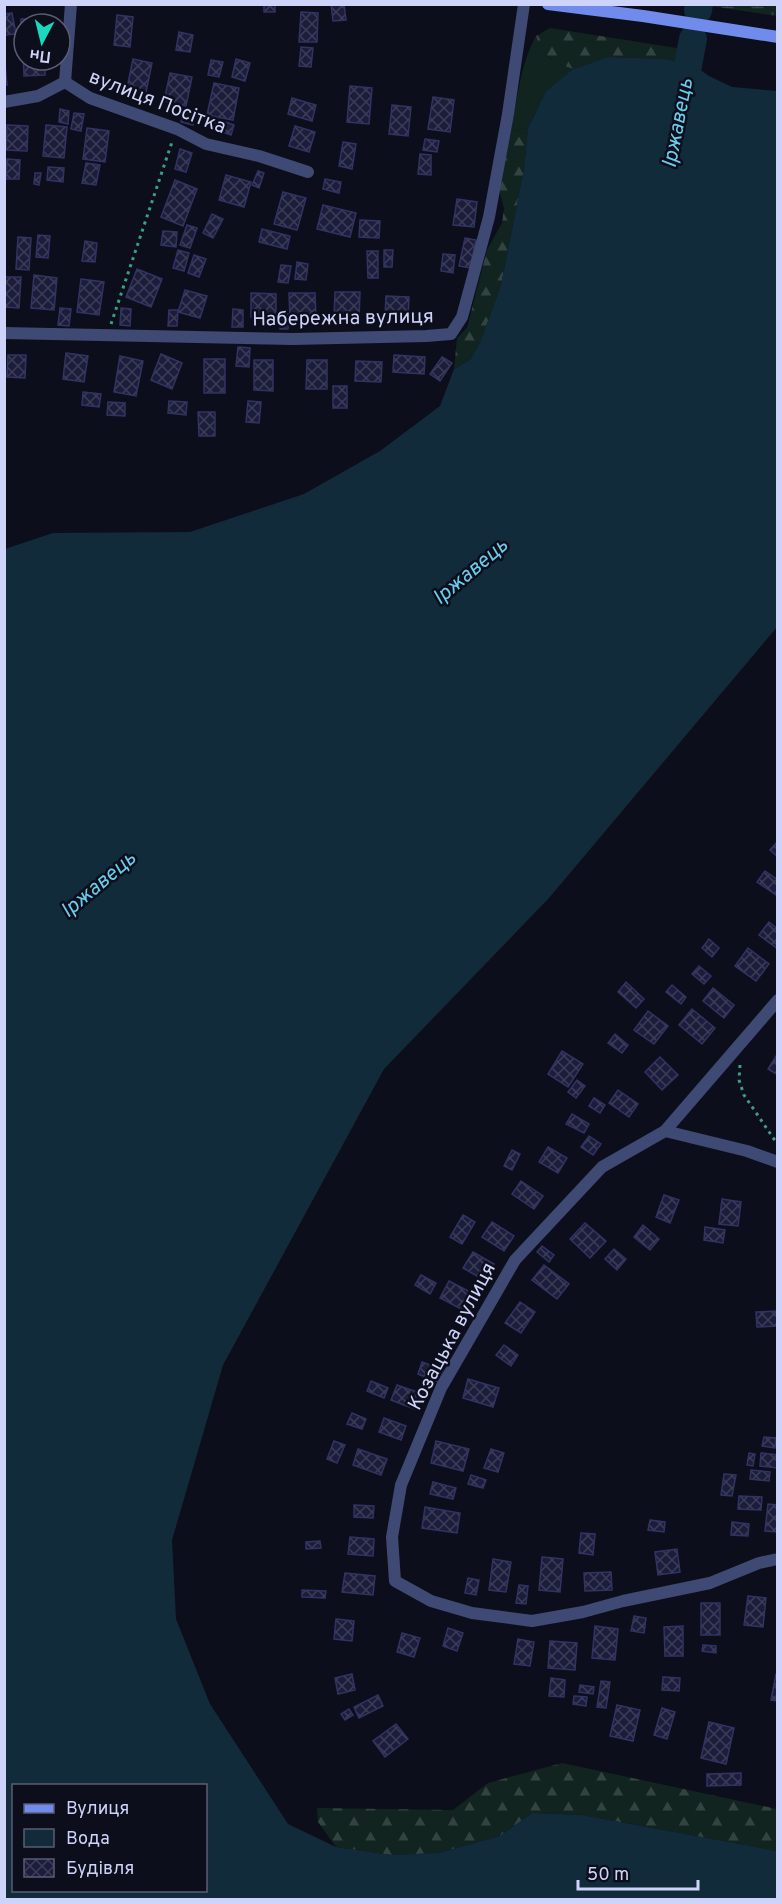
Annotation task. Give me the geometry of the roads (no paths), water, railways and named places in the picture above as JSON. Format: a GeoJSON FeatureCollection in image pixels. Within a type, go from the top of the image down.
{"type":"FeatureCollection","features":[{"type":"Feature","properties":{"kind":"street","name":"вулиця Посітка"},"geometry":{"type":"LineString","coordinates":[[65,82],[71,4]]}},
{"type":"Feature","properties":{"kind":"street","name":"Набережна вулиця"},"geometry":{"type":"LineString","coordinates":[[4,333],[293,339],[451,334],[462,317],[489,217],[508,114],[524,4]]}},
{"type":"Feature","properties":{"kind":"street"},"geometry":{"type":"LineString","coordinates":[[548,4],[777,37]]}},
{"type":"Feature","properties":{"kind":"street","name":"вулиця Посітка"},"geometry":{"type":"LineString","coordinates":[[4,102],[38,96],[65,82]]}},
{"type":"Feature","properties":{"kind":"street","name":"вулиця Посітка"},"geometry":{"type":"LineString","coordinates":[[65,82],[90,98],[177,129],[206,144],[259,156],[308,172]]}},
{"type":"Feature","properties":{"kind":"street","name":"Козацька вулиця"},"geometry":{"type":"LineString","coordinates":[[777,1000],[665,1131],[602,1167],[515,1260],[441,1388],[401,1485],[392,1537],[395,1581],[431,1600],[472,1613],[532,1621],[583,1612],[623,1601],[710,1583],[759,1563],[777,1559]]}},
{"type":"Feature","properties":{"kind":"street"},"geometry":{"type":"LineString","coordinates":[[665,1131],[747,1151],[777,1162]]}},
{"type":"Feature","properties":{"kind":"water"},"geometry":{"type":"Polygon","coordinates":[[[608,57],[664,59],[692,64],[709,76],[732,87],[777,91],[777,627],[549,898],[384,1069],[223,1365],[172,1540],[176,1619],[210,1704],[288,1824],[336,1847],[392,1855],[439,1853],[500,1836],[532,1813],[582,1815],[777,1851],[777,1899],[5,1899],[5,549],[53,533],[190,532],[304,494],[380,451],[440,406],[454,369],[470,360],[480,343],[501,285],[524,169],[528,128],[546,91],[573,69],[608,57]]]}},
{"type":"Feature","properties":{"kind":"waterway","name":"Іржавець"},"geometry":{"type":"LineString","coordinates":[[698,10],[699,4]]}},
{"type":"Feature","properties":{"kind":"waterway","name":"Іржавець"},"geometry":{"type":"LineString","coordinates":[[681,102],[693,39]]}}]}
